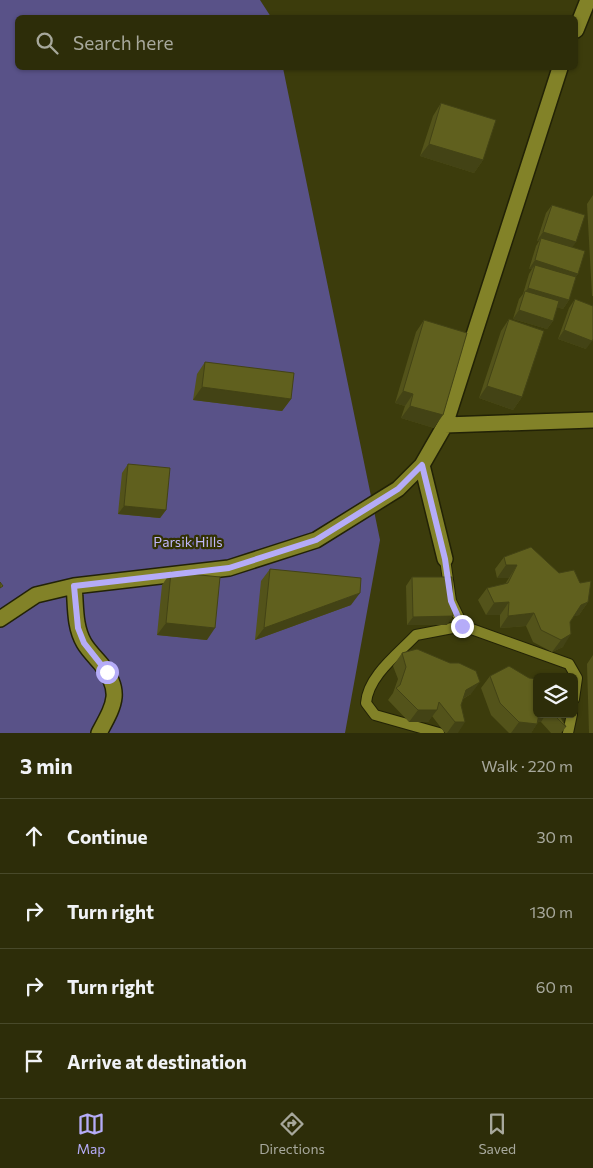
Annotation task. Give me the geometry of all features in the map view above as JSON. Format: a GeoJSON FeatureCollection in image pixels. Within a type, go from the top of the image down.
{"type":"FeatureCollection","features":[{"type":"Feature","properties":{"kind":"street"},"geometry":{"type":"LineString","coordinates":[[578,25],[588,0]]}},
{"type":"Feature","properties":{"kind":"street"},"geometry":{"type":"LineString","coordinates":[[0,619],[36,595],[74,586],[229,568],[316,540],[398,489],[422,465],[445,425],[559,70]]}},
{"type":"Feature","properties":{"kind":"street"},"geometry":{"type":"LineString","coordinates":[[445,425],[593,420]]}},
{"type":"Feature","properties":{"kind":"street"},"geometry":{"type":"LineString","coordinates":[[422,465],[445,559]]}},
{"type":"Feature","properties":{"kind":"street"},"geometry":{"type":"LineString","coordinates":[[74,586],[78,628],[84,643],[107,672],[116,691],[113,707],[99,733]]}},
{"type":"Feature","properties":{"kind":"lane"},"geometry":{"type":"LineString","coordinates":[[445,559],[451,601],[462,626]]}},
{"type":"Feature","properties":{"kind":"lane"},"geometry":{"type":"LineString","coordinates":[[439,733],[375,715],[366,703],[366,694],[373,681],[416,635],[462,626],[569,664],[574,673]]}},
{"type":"Feature","properties":{"kind":"lane"},"geometry":{"type":"LineString","coordinates":[[568,733],[571,718]]}},
{"type":"Feature","properties":{"kind":"green space","name":"Parsik Hills"},"geometry":{"type":"Polygon","coordinates":[[[0,0],[260,0],[270,15],[15,15],[15,70],[283,70],[380,540],[345,733],[0,733],[0,0]]]}},
{"type":"Feature","properties":{"kind":"building"},"geometry":{"type":"Polygon","coordinates":[[[441,103],[496,120],[483,160],[429,144],[441,103]]]}},
{"type":"Feature","properties":{"kind":"building"},"geometry":{"type":"Polygon","coordinates":[[[552,205],[585,215],[576,242],[543,232],[552,205]]]}},
{"type":"Feature","properties":{"kind":"building"},"geometry":{"type":"Polygon","coordinates":[[[541,238],[585,251],[578,274],[535,260],[541,238]]]}},
{"type":"Feature","properties":{"kind":"building"},"geometry":{"type":"Polygon","coordinates":[[[535,265],[576,277],[569,300],[528,288],[535,265]]]}},
{"type":"Feature","properties":{"kind":"building"},"geometry":{"type":"Polygon","coordinates":[[[525,291],[559,301],[553,321],[519,310],[525,291]]]}},
{"type":"Feature","properties":{"kind":"building"},"geometry":{"type":"Polygon","coordinates":[[[575,299],[593,306],[592,341],[564,330],[575,299]]]}},
{"type":"Feature","properties":{"kind":"building"},"geometry":{"type":"Polygon","coordinates":[[[509,319],[544,331],[522,397],[487,386],[509,319]]]}},
{"type":"Feature","properties":{"kind":"building"},"geometry":{"type":"Polygon","coordinates":[[[424,320],[467,333],[443,415],[410,406],[413,394],[403,391],[424,320]]]}},
{"type":"Feature","properties":{"kind":"building"},"geometry":{"type":"Polygon","coordinates":[[[205,362],[294,373],[291,399],[202,387],[205,362]]]}},
{"type":"Feature","properties":{"kind":"building"},"geometry":{"type":"Polygon","coordinates":[[[128,464],[170,468],[166,510],[124,506],[128,464]]]}},
{"type":"Feature","properties":{"kind":"building"},"geometry":{"type":"Polygon","coordinates":[[[531,547],[559,573],[574,570],[580,583],[591,581],[588,602],[581,605],[570,622],[571,634],[561,640],[541,630],[534,613],[508,616],[509,602],[494,603],[487,588],[508,583],[517,565],[506,565],[504,557],[531,547]]]}},
{"type":"Feature","properties":{"kind":"building"},"geometry":{"type":"Polygon","coordinates":[[[270,569],[361,578],[360,593],[264,628],[270,569]]]}},
{"type":"Feature","properties":{"kind":"building"},"geometry":{"type":"Polygon","coordinates":[[[171,572],[220,577],[215,628],[166,623],[171,572]]]}},
{"type":"Feature","properties":{"kind":"building"},"geometry":{"type":"Polygon","coordinates":[[[412,577],[452,577],[453,616],[413,617],[412,577]]]}},
{"type":"Feature","properties":{"kind":"building"},"geometry":{"type":"Polygon","coordinates":[[[417,649],[450,663],[459,663],[476,671],[480,682],[466,690],[461,705],[465,722],[455,722],[439,702],[437,710],[418,710],[396,688],[400,685],[406,667],[402,653],[417,649]]]}},
{"type":"Feature","properties":{"kind":"building"},"geometry":{"type":"Polygon","coordinates":[[[509,666],[533,678],[533,718],[538,718],[537,724],[519,722],[500,703],[490,676],[509,666]]]}},
{"type":"Feature","properties":{"kind":"building"},"geometry":{"type":"Polygon","coordinates":[[[557,718],[561,718],[566,727],[557,718]]]}},
{"type":"Feature","properties":{"kind":"route"},"geometry":{"type":"LineString","coordinates":[[107,672],[84,643],[78,628],[74,586],[229,568],[316,540],[398,489],[422,465],[445,559],[451,601],[462,626]]}}]}
